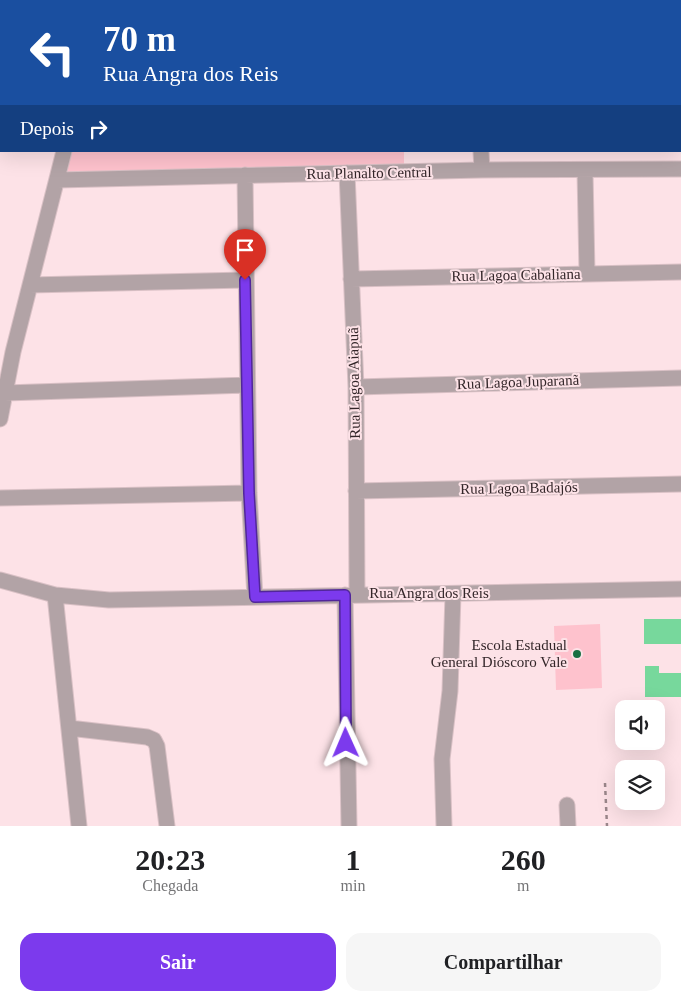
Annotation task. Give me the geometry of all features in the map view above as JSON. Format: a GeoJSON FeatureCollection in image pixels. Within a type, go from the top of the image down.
{"type":"FeatureCollection","features":[{"type":"Feature","properties":{"kind":"street"},"geometry":{"type":"LineString","coordinates":[[0,419],[5,393],[7,350],[30,285],[64,152]]}},
{"type":"Feature","properties":{"kind":"street"},"geometry":{"type":"LineString","coordinates":[[481,152],[482,170]]}},
{"type":"Feature","properties":{"kind":"street","name":"Rua Planalto Central"},"geometry":{"type":"LineString","coordinates":[[57,180],[482,170],[585,171],[681,169]]}},
{"type":"Feature","properties":{"kind":"street"},"geometry":{"type":"LineString","coordinates":[[585,171],[587,273]]}},
{"type":"Feature","properties":{"kind":"street","name":"Rua Lagoa Aiapuã"},"geometry":{"type":"LineString","coordinates":[[347,173],[356,387],[356,492],[351,594],[349,826]]}},
{"type":"Feature","properties":{"kind":"street"},"geometry":{"type":"LineString","coordinates":[[245,175],[249,493],[255,597]]}},
{"type":"Feature","properties":{"kind":"street","name":"Rua Lagoa Cabaliana"},"geometry":{"type":"LineString","coordinates":[[351,279],[681,272]]}},
{"type":"Feature","properties":{"kind":"street"},"geometry":{"type":"LineString","coordinates":[[30,285],[245,280]]}},
{"type":"Feature","properties":{"kind":"street","name":"Rua Lagoa Juparanã"},"geometry":{"type":"LineString","coordinates":[[356,387],[681,378]]}},
{"type":"Feature","properties":{"kind":"street"},"geometry":{"type":"LineString","coordinates":[[5,393],[247,385]]}},
{"type":"Feature","properties":{"kind":"street","name":"Rua Lagoa Badajós"},"geometry":{"type":"LineString","coordinates":[[356,492],[681,484]]}},
{"type":"Feature","properties":{"kind":"street"},"geometry":{"type":"LineString","coordinates":[[0,498],[249,493]]}},
{"type":"Feature","properties":{"kind":"street","name":"Rua Angra dos Reis"},"geometry":{"type":"LineString","coordinates":[[0,580],[56,595],[109,600],[681,589]]}},
{"type":"Feature","properties":{"kind":"street"},"geometry":{"type":"LineString","coordinates":[[444,826],[442,759],[450,691],[453,594]]}},
{"type":"Feature","properties":{"kind":"street"},"geometry":{"type":"LineString","coordinates":[[56,595],[79,826]]}},
{"type":"Feature","properties":{"kind":"street"},"geometry":{"type":"LineString","coordinates":[[69,728],[147,737],[154,740],[157,746],[167,826]]}},
{"type":"Feature","properties":{"kind":"street"},"geometry":{"type":"LineString","coordinates":[[567,805],[568,826]]}},
{"type":"Feature","properties":{"kind":"path"},"geometry":{"type":"LineString","coordinates":[[605,783],[607,826]]}},
{"type":"Feature","properties":{"kind":"shaded area"},"geometry":{"type":"Polygon","coordinates":[[[72,152],[404,152],[404,164],[67,172],[72,152]]]}},
{"type":"Feature","properties":{"kind":"shaded area"},"geometry":{"type":"Polygon","coordinates":[[[600,624],[602,688],[556,690],[554,626],[600,624]]]}},
{"type":"Feature","properties":{"kind":"building"},"geometry":{"type":"Polygon","coordinates":[[[644,619],[681,619],[681,644],[644,644],[644,619]]]}},
{"type":"Feature","properties":{"kind":"building"},"geometry":{"type":"Polygon","coordinates":[[[645,666],[659,666],[659,673],[681,673],[681,697],[645,697],[645,666]]]}},
{"type":"Feature","properties":{"kind":"place","name":"Escola Estadual General Dióscoro Vale"},"geometry":{"type":"Point","coordinates":[577,654]}},
{"type":"Feature","properties":{"kind":"route"},"geometry":{"type":"LineString","coordinates":[[245,280],[249,493],[255,597],[345,595],[346,743]]}}]}
